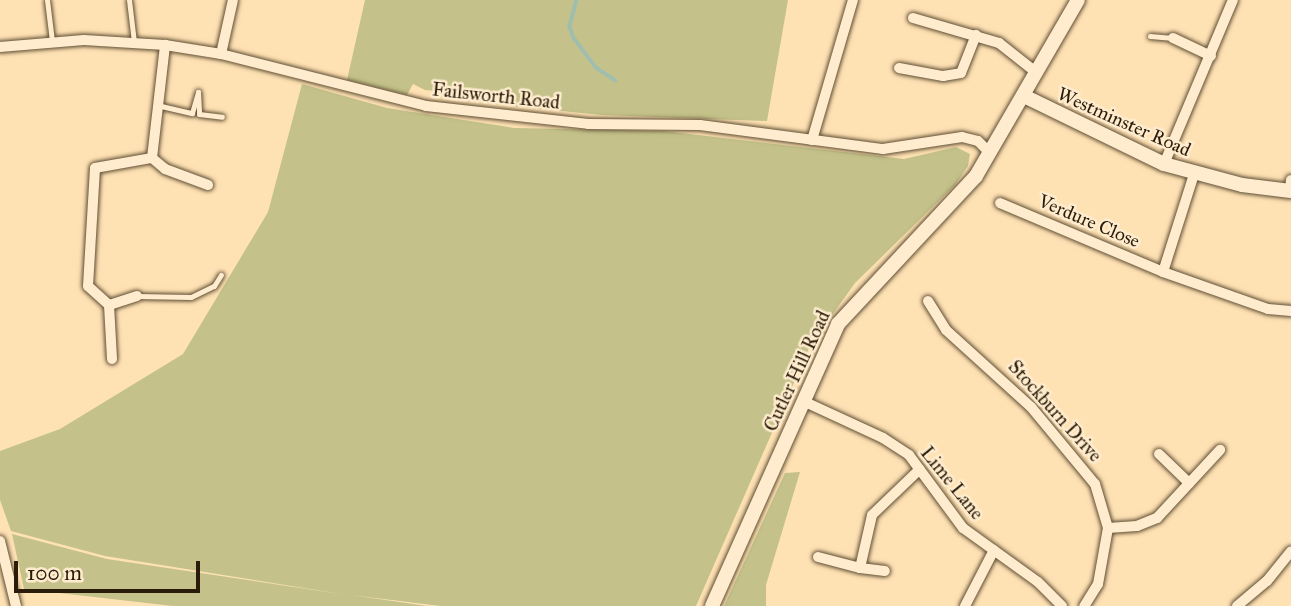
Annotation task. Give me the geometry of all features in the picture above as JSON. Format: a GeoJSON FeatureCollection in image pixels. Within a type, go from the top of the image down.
{"type":"FeatureCollection","features":[{"type":"Feature","properties":{"kind":"street"},"geometry":{"type":"LineString","coordinates":[[221,54],[233,0]]}},
{"type":"Feature","properties":{"kind":"street"},"geometry":{"type":"LineString","coordinates":[[812,141],[853,0]]}},
{"type":"Feature","properties":{"kind":"street","name":"Cutler Hill Road"},"geometry":{"type":"LineString","coordinates":[[712,606],[803,401],[846,312],[963,192],[1026,97],[1079,0]]}},
{"type":"Feature","properties":{"kind":"street"},"geometry":{"type":"LineString","coordinates":[[1164,164],[1233,0]]}},
{"type":"Feature","properties":{"kind":"street"},"geometry":{"type":"LineString","coordinates":[[913,18],[999,43],[1037,73]]}},
{"type":"Feature","properties":{"kind":"street"},"geometry":{"type":"LineString","coordinates":[[899,68],[943,76],[961,73],[976,35]]}},
{"type":"Feature","properties":{"kind":"street"},"geometry":{"type":"LineString","coordinates":[[1173,38],[1211,56]]}},
{"type":"Feature","properties":{"kind":"street","name":"Failsworth Road"},"geometry":{"type":"LineString","coordinates":[[0,47],[52,41],[165,45],[221,54],[426,106],[588,124],[700,125],[883,149],[962,137],[978,141],[988,151]]}},
{"type":"Feature","properties":{"kind":"street"},"geometry":{"type":"LineString","coordinates":[[152,158],[161,106],[165,45]]}},
{"type":"Feature","properties":{"kind":"street","name":"Westminster Road"},"geometry":{"type":"LineString","coordinates":[[1026,97],[1164,164],[1194,174],[1291,187]]}},
{"type":"Feature","properties":{"kind":"street"},"geometry":{"type":"LineString","coordinates":[[152,158],[165,169],[208,185]]}},
{"type":"Feature","properties":{"kind":"street"},"geometry":{"type":"LineString","coordinates":[[112,359],[109,305],[88,286],[95,168],[152,158]]}},
{"type":"Feature","properties":{"kind":"street"},"geometry":{"type":"LineString","coordinates":[[1163,272],[1194,174]]}},
{"type":"Feature","properties":{"kind":"street","name":"Verdure Close"},"geometry":{"type":"LineString","coordinates":[[1000,203],[1163,272],[1268,309],[1291,312]]}},
{"type":"Feature","properties":{"kind":"street"},"geometry":{"type":"LineString","coordinates":[[109,305],[137,296]]}},
{"type":"Feature","properties":{"kind":"street","name":"Stockburn Drive"},"geometry":{"type":"LineString","coordinates":[[928,301],[946,330],[985,362],[1082,464],[1101,496],[1108,528],[1098,584],[1084,606]]}},
{"type":"Feature","properties":{"kind":"street","name":"Lime Lane"},"geometry":{"type":"LineString","coordinates":[[803,401],[883,438],[920,469],[963,527],[1062,606]]}},
{"type":"Feature","properties":{"kind":"street"},"geometry":{"type":"LineString","coordinates":[[1108,528],[1137,526],[1157,518],[1220,450]]}},
{"type":"Feature","properties":{"kind":"street"},"geometry":{"type":"LineString","coordinates":[[1159,454],[1189,484]]}},
{"type":"Feature","properties":{"kind":"street"},"geometry":{"type":"LineString","coordinates":[[860,568],[872,515],[920,469]]}},
{"type":"Feature","properties":{"kind":"street"},"geometry":{"type":"LineString","coordinates":[[1,546],[16,606]]}},
{"type":"Feature","properties":{"kind":"street"},"geometry":{"type":"LineString","coordinates":[[968,605],[994,550]]}},
{"type":"Feature","properties":{"kind":"street"},"geometry":{"type":"LineString","coordinates":[[1237,606],[1267,581],[1291,551]]}},
{"type":"Feature","properties":{"kind":"street"},"geometry":{"type":"LineString","coordinates":[[818,557],[860,568],[885,571]]}},
{"type":"Feature","properties":{"kind":"lane"},"geometry":{"type":"LineString","coordinates":[[47,0],[52,41]]}},
{"type":"Feature","properties":{"kind":"lane"},"geometry":{"type":"LineString","coordinates":[[129,0],[134,43]]}},
{"type":"Feature","properties":{"kind":"lane"},"geometry":{"type":"LineString","coordinates":[[1150,36],[1173,38]]}},
{"type":"Feature","properties":{"kind":"lane"},"geometry":{"type":"LineString","coordinates":[[161,106],[192,113],[198,92],[199,114],[222,117]]}},
{"type":"Feature","properties":{"kind":"lane"},"geometry":{"type":"LineString","coordinates":[[137,296],[191,297],[214,286],[221,275]]}},
{"type":"Feature","properties":{"kind":"shaded area"},"geometry":{"type":"Polygon","coordinates":[[[365,0],[788,0],[767,121],[602,115],[511,106],[511,97],[425,90],[413,84],[407,95],[347,80],[365,0]]]}},
{"type":"Feature","properties":{"kind":"shaded area"},"geometry":{"type":"Polygon","coordinates":[[[302,84],[387,108],[514,128],[664,131],[904,159],[956,147],[970,154],[968,166],[955,185],[855,283],[810,346],[696,606],[440,606],[351,595],[427,606],[173,606],[24,589],[12,534],[107,559],[347,595],[105,556],[11,531],[0,500],[0,451],[60,429],[183,354],[268,212],[302,84]]]}},
{"type":"Feature","properties":{"kind":"shaded area"},"geometry":{"type":"Polygon","coordinates":[[[800,472],[766,585],[766,606],[724,606],[785,473],[800,472]]]}},
{"type":"Feature","properties":{"kind":"waterway"},"geometry":{"type":"LineString","coordinates":[[577,0],[570,27],[574,38],[597,68],[615,80]]}}]}
